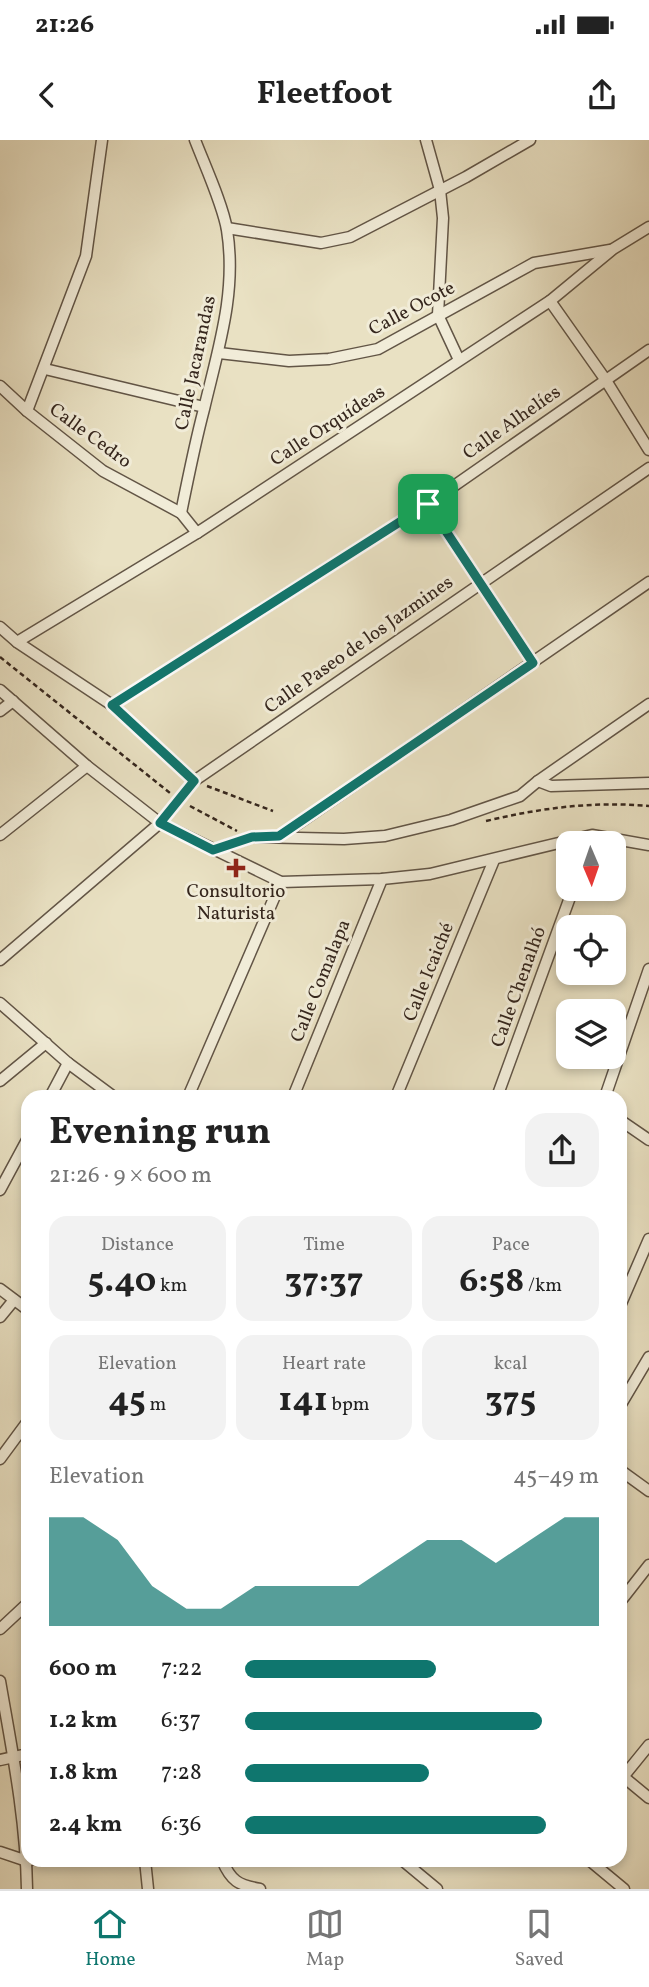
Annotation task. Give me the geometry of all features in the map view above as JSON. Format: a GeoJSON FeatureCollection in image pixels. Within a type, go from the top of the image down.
{"type":"FeatureCollection","features":[{"type":"Feature","properties":{"kind":"street"},"geometry":{"type":"LineString","coordinates":[[27,411],[86,256],[102,140]]}},
{"type":"Feature","properties":{"kind":"street","name":"Calle Jacarandas"},"geometry":{"type":"LineString","coordinates":[[181,513],[229,301],[227,228],[195,140]]}},
{"type":"Feature","properties":{"kind":"street"},"geometry":{"type":"LineString","coordinates":[[426,140],[440,190],[443,218],[438,315],[459,360]]}},
{"type":"Feature","properties":{"kind":"street"},"geometry":{"type":"LineString","coordinates":[[227,228],[321,243],[350,237],[530,140]]}},
{"type":"Feature","properties":{"kind":"street","name":"Calle Orquídeas"},"geometry":{"type":"LineString","coordinates":[[17,642],[197,533],[550,301],[613,250],[649,227]]}},
{"type":"Feature","properties":{"kind":"street","name":"Calle Ocote"},"geometry":{"type":"LineString","coordinates":[[219,353],[289,360],[329,359],[378,349],[534,263],[613,250]]}},
{"type":"Feature","properties":{"kind":"street"},"geometry":{"type":"LineString","coordinates":[[550,301],[605,379],[649,450]]}},
{"type":"Feature","properties":{"kind":"street","name":"Calle Alhelíes"},"geometry":{"type":"LineString","coordinates":[[112,705],[428,504],[649,350]]}},
{"type":"Feature","properties":{"kind":"street"},"geometry":{"type":"LineString","coordinates":[[45,369],[204,407]]}},
{"type":"Feature","properties":{"kind":"street","name":"Calle Cedro"},"geometry":{"type":"LineString","coordinates":[[1,388],[103,471],[181,513],[197,533]]}},
{"type":"Feature","properties":{"kind":"street","name":"Calle Paseo de los Jazmines"},"geometry":{"type":"LineString","coordinates":[[194,781],[649,468]]}},
{"type":"Feature","properties":{"kind":"street"},"geometry":{"type":"LineString","coordinates":[[428,504],[533,663]]}},
{"type":"Feature","properties":{"kind":"street"},"geometry":{"type":"LineString","coordinates":[[279,836],[649,582]]}},
{"type":"Feature","properties":{"kind":"street"},"geometry":{"type":"LineString","coordinates":[[0,960],[160,823],[194,781],[112,705],[2,631]]}},
{"type":"Feature","properties":{"kind":"street"},"geometry":{"type":"LineString","coordinates":[[0,690],[87,766],[160,823],[281,882],[382,879],[429,874],[556,847]]}},
{"type":"Feature","properties":{"kind":"street"},"geometry":{"type":"LineString","coordinates":[[0,711],[13,701]]}},
{"type":"Feature","properties":{"kind":"street"},"geometry":{"type":"LineString","coordinates":[[213,850],[252,837],[344,839],[385,836],[451,820],[520,796],[649,704]]}},
{"type":"Feature","properties":{"kind":"street"},"geometry":{"type":"LineString","coordinates":[[0,835],[87,766]]}},
{"type":"Feature","properties":{"kind":"street"},"geometry":{"type":"LineString","coordinates":[[538,781],[551,786],[649,783]]}},
{"type":"Feature","properties":{"kind":"street"},"geometry":{"type":"LineString","coordinates":[[626,843],[649,845]]}},
{"type":"Feature","properties":{"kind":"street","name":"Calle Icaiché"},"geometry":{"type":"LineString","coordinates":[[399,1090],[494,860]]}},
{"type":"Feature","properties":{"kind":"street","name":"Calle Comalapa"},"geometry":{"type":"LineString","coordinates":[[296,1090],[382,879]]}},
{"type":"Feature","properties":{"kind":"street"},"geometry":{"type":"LineString","coordinates":[[191,1090],[281,882]]}},
{"type":"Feature","properties":{"kind":"street","name":"Calle Chenalhó"},"geometry":{"type":"LineString","coordinates":[[501,1090],[569,901]]}},
{"type":"Feature","properties":{"kind":"street"},"geometry":{"type":"LineString","coordinates":[[607,1090],[649,969]]}},
{"type":"Feature","properties":{"kind":"street"},"geometry":{"type":"LineString","coordinates":[[0,1003],[68,1063],[105,1090]]}},
{"type":"Feature","properties":{"kind":"street"},"geometry":{"type":"LineString","coordinates":[[0,1081],[46,1043]]}},
{"type":"Feature","properties":{"kind":"street"},"geometry":{"type":"LineString","coordinates":[[54,1090],[68,1063]]}},
{"type":"Feature","properties":{"kind":"street"},"geometry":{"type":"LineString","coordinates":[[627,1125],[649,1140]]}},
{"type":"Feature","properties":{"kind":"street"},"geometry":{"type":"LineString","coordinates":[[0,1190],[21,1151]]}},
{"type":"Feature","properties":{"kind":"street"},"geometry":{"type":"LineString","coordinates":[[627,1290],[649,1238]]}},
{"type":"Feature","properties":{"kind":"street"},"geometry":{"type":"LineString","coordinates":[[0,1289],[21,1305]]}},
{"type":"Feature","properties":{"kind":"street"},"geometry":{"type":"LineString","coordinates":[[0,1317],[14,1300]]}},
{"type":"Feature","properties":{"kind":"street"},"geometry":{"type":"LineString","coordinates":[[627,1394],[649,1357]]}},
{"type":"Feature","properties":{"kind":"street"},"geometry":{"type":"LineString","coordinates":[[0,1459],[21,1430]]}},
{"type":"Feature","properties":{"kind":"street"},"geometry":{"type":"LineString","coordinates":[[627,1475],[649,1491]]}},
{"type":"Feature","properties":{"kind":"street"},"geometry":{"type":"LineString","coordinates":[[627,1593],[649,1565]]}},
{"type":"Feature","properties":{"kind":"street"},"geometry":{"type":"LineString","coordinates":[[0,1629],[21,1610]]}},
{"type":"Feature","properties":{"kind":"street"},"geometry":{"type":"LineString","coordinates":[[0,1681],[21,1806]]}},
{"type":"Feature","properties":{"kind":"street"},"geometry":{"type":"LineString","coordinates":[[627,1769],[649,1745]]}},
{"type":"Feature","properties":{"kind":"street"},"geometry":{"type":"LineString","coordinates":[[0,1760],[21,1756]]}},
{"type":"Feature","properties":{"kind":"street"},"geometry":{"type":"LineString","coordinates":[[627,1781],[649,1798]]}},
{"type":"Feature","properties":{"kind":"street"},"geometry":{"type":"LineString","coordinates":[[0,1852],[21,1859]]}},
{"type":"Feature","properties":{"kind":"street"},"geometry":{"type":"LineString","coordinates":[[27,1889],[29,1867]]}},
{"type":"Feature","properties":{"kind":"street"},"geometry":{"type":"LineString","coordinates":[[146,1867],[148,1889]]}},
{"type":"Feature","properties":{"kind":"street"},"geometry":{"type":"LineString","coordinates":[[225,1867],[229,1877],[245,1886],[260,1889]]}},
{"type":"Feature","properties":{"kind":"street"},"geometry":{"type":"LineString","coordinates":[[410,1867],[437,1889]]}},
{"type":"Feature","properties":{"kind":"street"},"geometry":{"type":"LineString","coordinates":[[597,1867],[624,1889]]}},
{"type":"Feature","properties":{"kind":"path"},"geometry":{"type":"LineString","coordinates":[[0,657],[181,800],[224,825],[252,837]]}},
{"type":"Feature","properties":{"kind":"path"},"geometry":{"type":"LineString","coordinates":[[194,781],[273,811]]}},
{"type":"Feature","properties":{"kind":"path"},"geometry":{"type":"LineString","coordinates":[[485,822],[532,810],[586,803],[649,806]]}},
{"type":"Feature","properties":{"kind":"place","name":"Consultorio Naturista"},"geometry":{"type":"Point","coordinates":[236,868]}},
{"type":"Feature","properties":{"kind":"route"},"geometry":{"type":"LineString","coordinates":[[428,504],[533,663],[279,836],[252,837],[213,850],[160,823],[194,781],[112,705],[428,504]]}}]}
